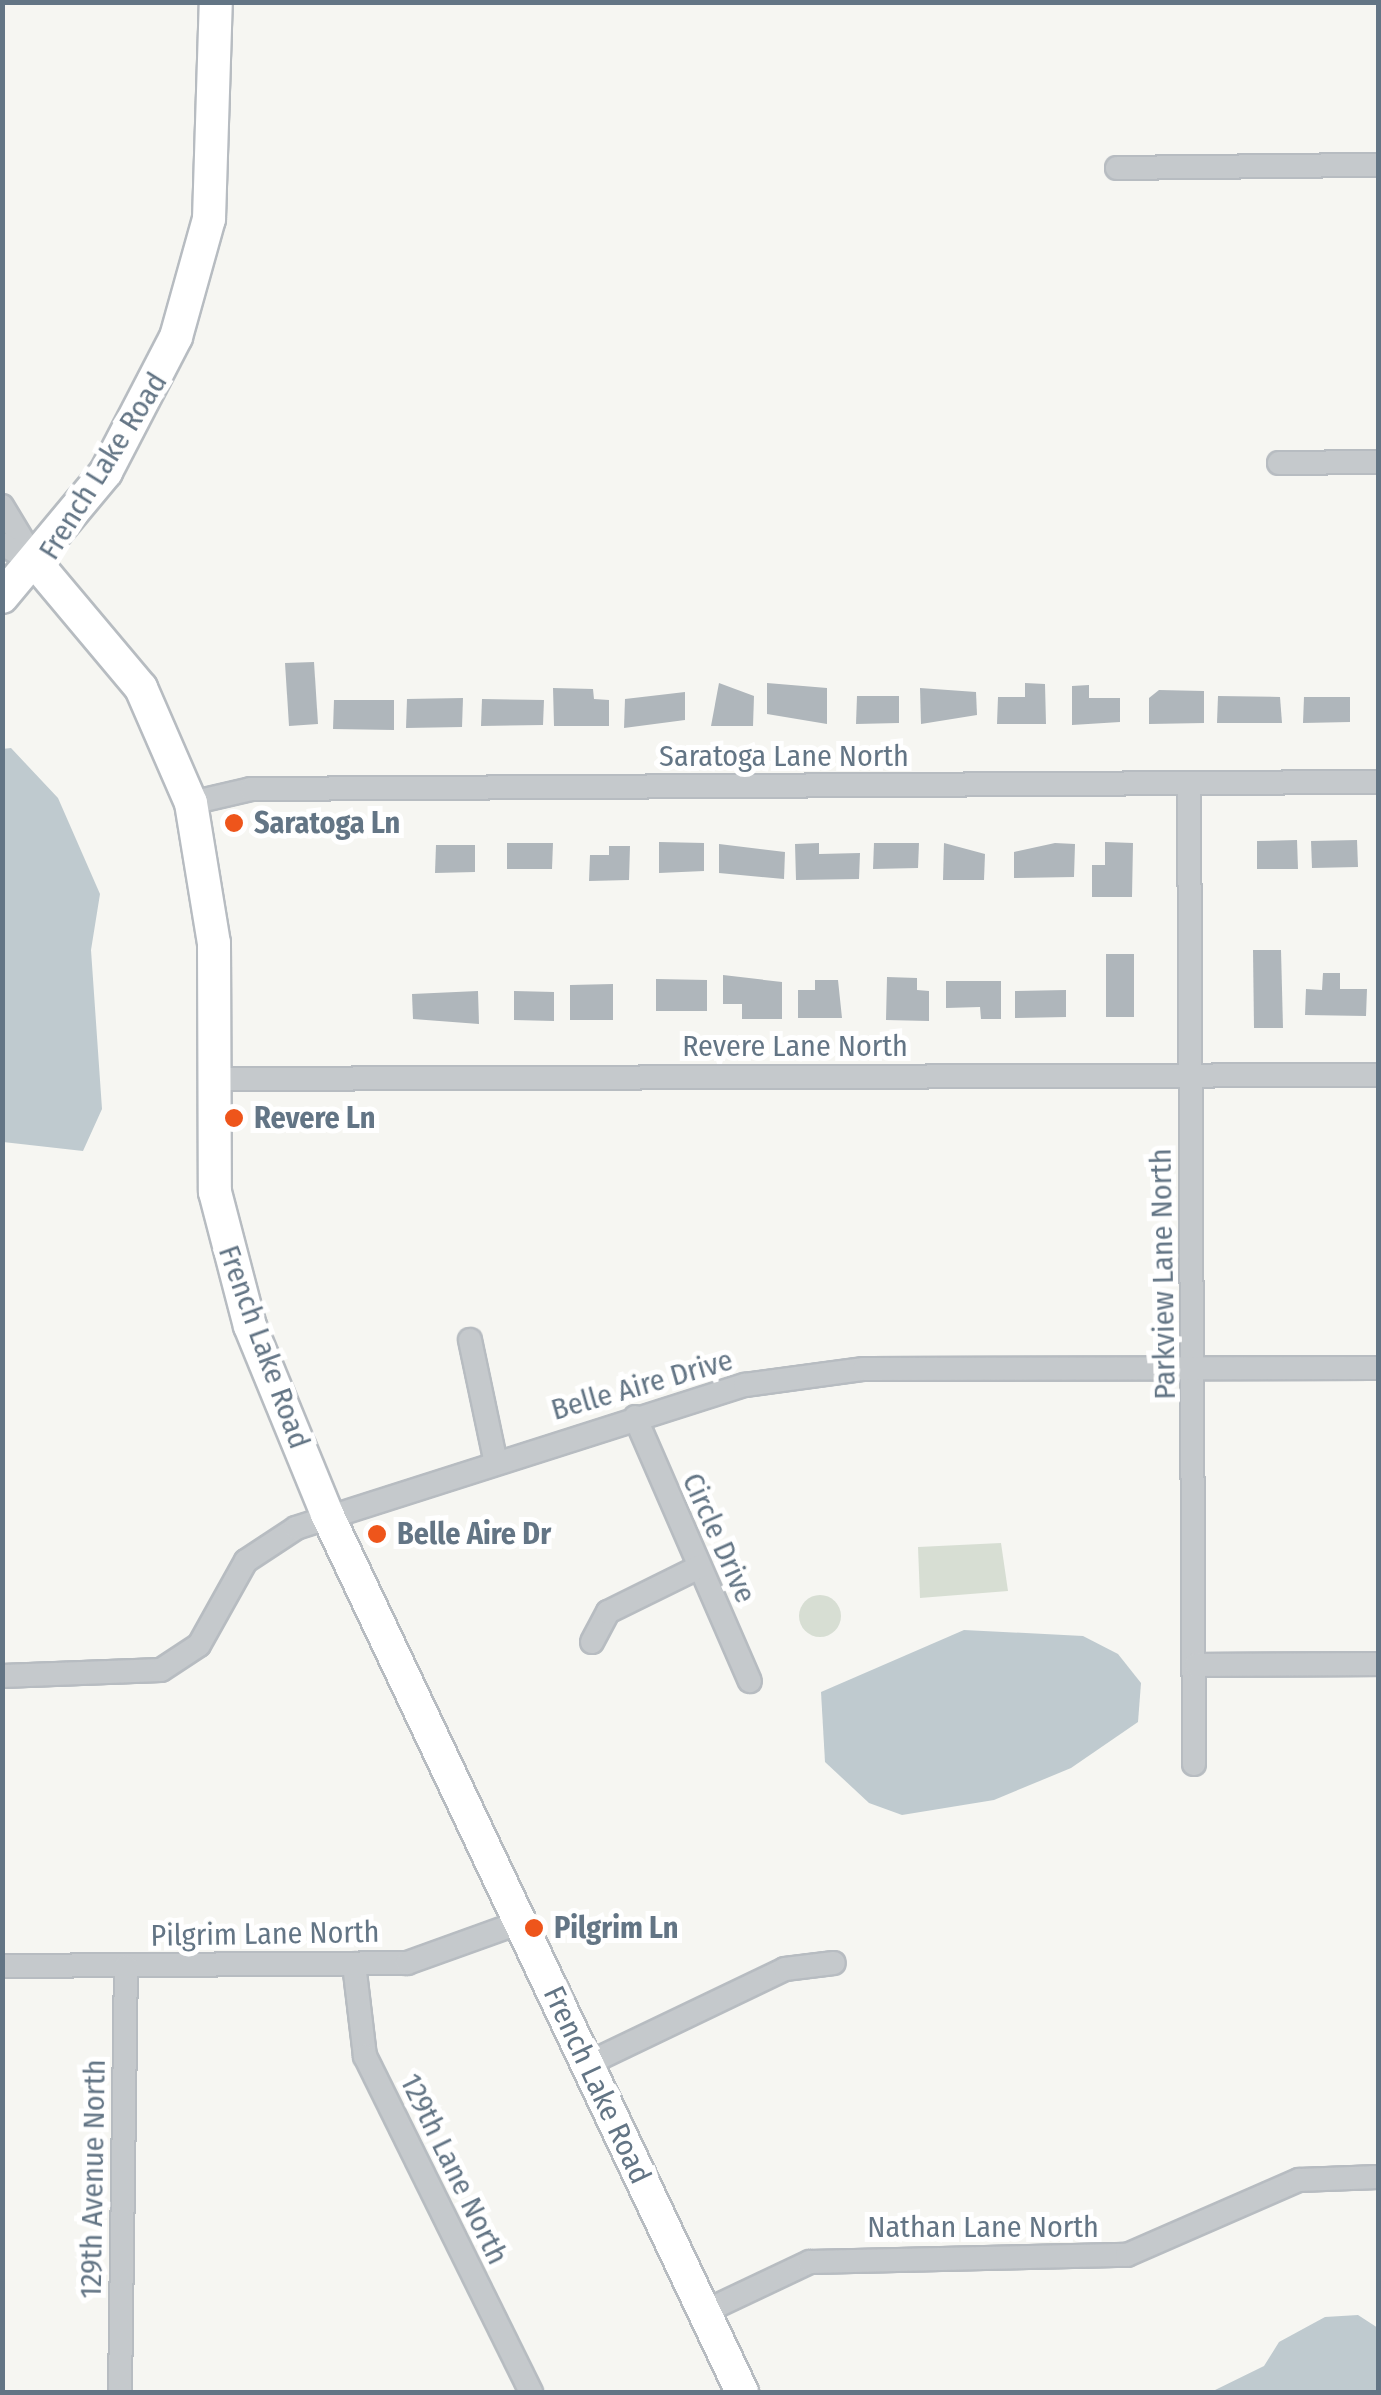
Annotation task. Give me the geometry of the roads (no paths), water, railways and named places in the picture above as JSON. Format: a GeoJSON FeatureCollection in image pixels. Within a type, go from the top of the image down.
{"type":"FeatureCollection","features":[{"type":"Feature","properties":{"kind":"street","name":"French Lake Road"},"geometry":{"type":"LineString","coordinates":[[216,2],[210,204],[186,310],[126,439],[37,564],[141,688],[191,803],[210,889],[214,1192],[229,1262],[327,1514],[742,2392]]}},
{"type":"Feature","properties":{"kind":"street"},"geometry":{"type":"LineString","coordinates":[[1117,168],[1378,165]]}},
{"type":"Feature","properties":{"kind":"street"},"geometry":{"type":"LineString","coordinates":[[1278,463],[1378,462]]}},
{"type":"Feature","properties":{"kind":"street"},"geometry":{"type":"LineString","coordinates":[[2,506],[37,564]]}},
{"type":"Feature","properties":{"kind":"street"},"geometry":{"type":"LineString","coordinates":[[2,544],[37,564]]}},
{"type":"Feature","properties":{"kind":"street"},"geometry":{"type":"LineString","coordinates":[[2,598],[37,564]]}},
{"type":"Feature","properties":{"kind":"street","name":"Saratoga Lane North"},"geometry":{"type":"LineString","coordinates":[[191,803],[252,789],[1378,782]]}},
{"type":"Feature","properties":{"kind":"street","name":"Parkview Lane North"},"geometry":{"type":"LineString","coordinates":[[1189,784],[1194,1764]]}},
{"type":"Feature","properties":{"kind":"street","name":"Revere Lane North"},"geometry":{"type":"LineString","coordinates":[[212,1079],[1378,1075]]}},
{"type":"Feature","properties":{"kind":"street"},"geometry":{"type":"LineString","coordinates":[[470,1340],[495,1459]]}},
{"type":"Feature","properties":{"kind":"street","name":"Belle Aire Drive"},"geometry":{"type":"LineString","coordinates":[[2,1676],[131,1675],[182,1660],[246,1561],[327,1514],[745,1384],[864,1370],[1378,1368]]}},
{"type":"Feature","properties":{"kind":"street","name":"Circle Drive"},"geometry":{"type":"LineString","coordinates":[[635,1417],[750,1681]]}},
{"type":"Feature","properties":{"kind":"street"},"geometry":{"type":"LineString","coordinates":[[592,1642],[608,1612],[699,1567]]}},
{"type":"Feature","properties":{"kind":"street"},"geometry":{"type":"LineString","coordinates":[[1196,1665],[1378,1664]]}},
{"type":"Feature","properties":{"kind":"street","name":"Pilgrim Lane North"},"geometry":{"type":"LineString","coordinates":[[2,1966],[354,1964],[436,1956],[522,1922]]}},
{"type":"Feature","properties":{"kind":"street"},"geometry":{"type":"LineString","coordinates":[[587,2064],[785,1970],[834,1963]]}},
{"type":"Feature","properties":{"kind":"street","name":"129th Lane North"},"geometry":{"type":"LineString","coordinates":[[354,1964],[365,2056],[531,2392]]}},
{"type":"Feature","properties":{"kind":"street","name":"129th Avenue North"},"geometry":{"type":"LineString","coordinates":[[120,2392],[126,1966]]}},
{"type":"Feature","properties":{"kind":"street","name":"Nathan Lane North"},"geometry":{"type":"LineString","coordinates":[[704,2312],[810,2262],[1127,2255],[1299,2180],[1378,2177]]}},
{"type":"Feature","properties":{"kind":"place","name":"Saratoga Ln"},"geometry":{"type":"Point","coordinates":[234,823]}},
{"type":"Feature","properties":{"kind":"place","name":"Revere Ln"},"geometry":{"type":"Point","coordinates":[234,1118]}},
{"type":"Feature","properties":{"kind":"place","name":"Belle Aire Dr"},"geometry":{"type":"Point","coordinates":[377,1534]}},
{"type":"Feature","properties":{"kind":"place","name":"Pilgrim Ln"},"geometry":{"type":"Point","coordinates":[534,1928]}}]}
